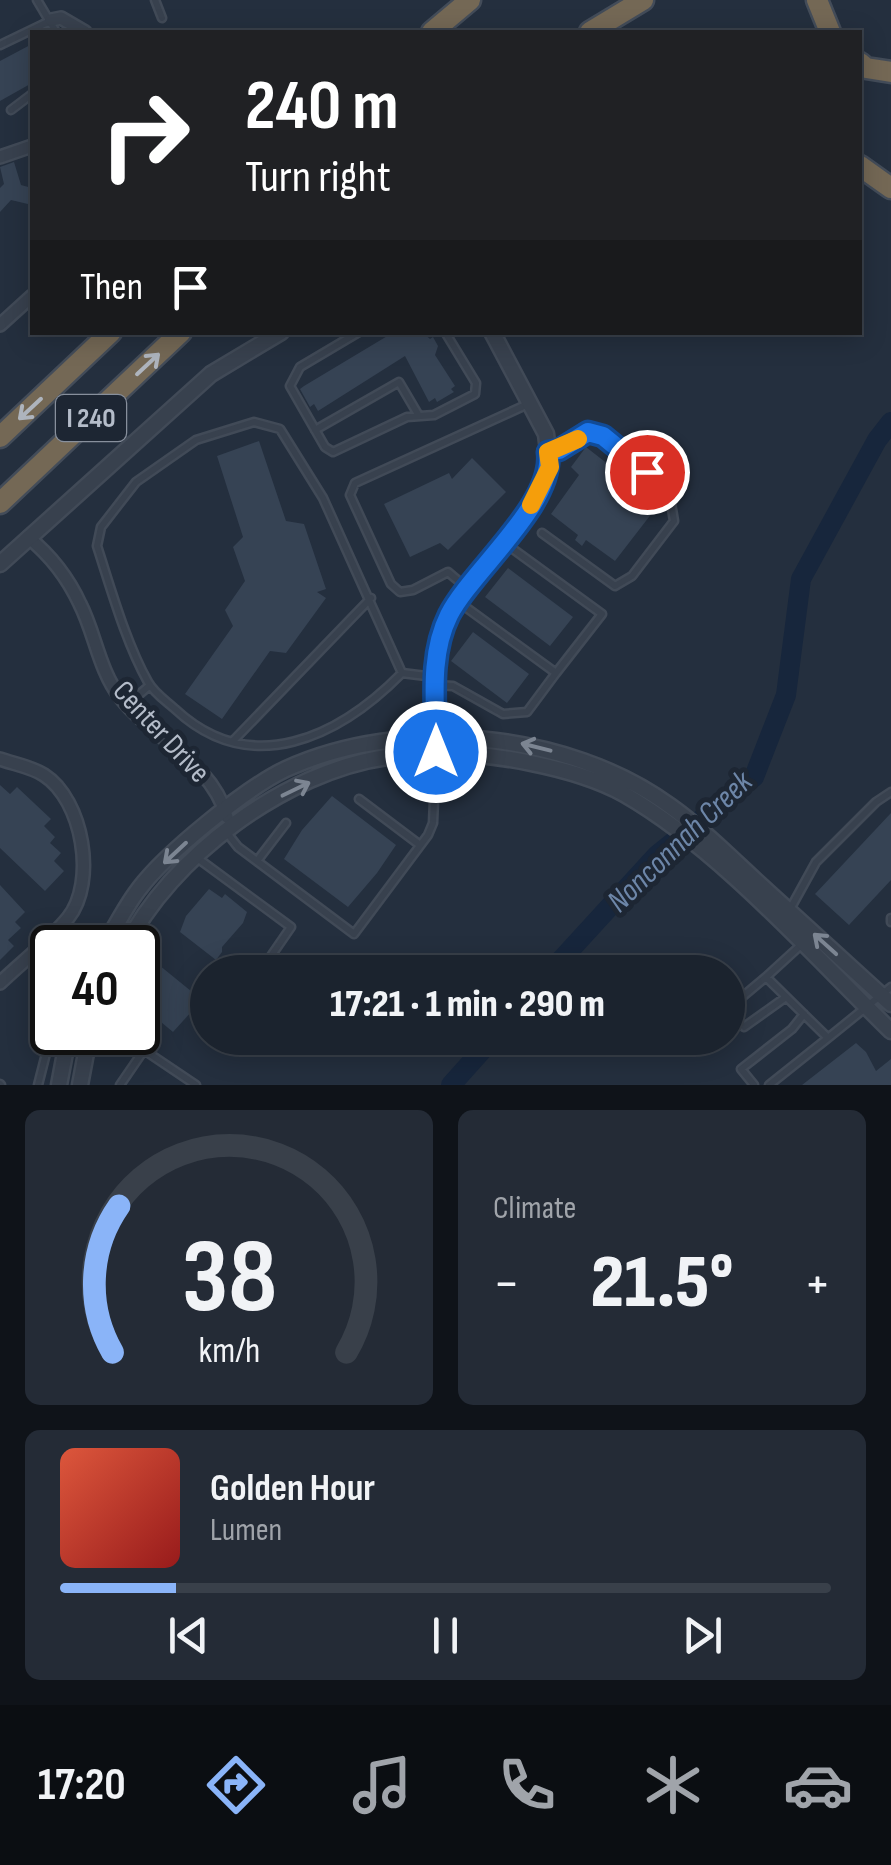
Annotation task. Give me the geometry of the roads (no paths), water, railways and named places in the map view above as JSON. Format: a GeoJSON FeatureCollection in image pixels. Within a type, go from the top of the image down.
{"type":"FeatureCollection","features":[{"type":"Feature","properties":{"kind":"highway"},"geometry":{"type":"LineString","coordinates":[[593,30],[643,0]]}},
{"type":"Feature","properties":{"kind":"highway"},"geometry":{"type":"LineString","coordinates":[[816,0],[829,30]]}},
{"type":"Feature","properties":{"kind":"highway"},"geometry":{"type":"LineString","coordinates":[[434,30],[463,5]]}},
{"type":"Feature","properties":{"kind":"highway"},"geometry":{"type":"LineString","coordinates":[[862,65],[891,72]]}},
{"type":"Feature","properties":{"kind":"highway"},"geometry":{"type":"LineString","coordinates":[[862,167],[891,188]]}},
{"type":"Feature","properties":{"kind":"highway","name":"I 240"},"geometry":{"type":"LineString","coordinates":[[0,437],[108,335]]}},
{"type":"Feature","properties":{"kind":"highway","name":"I 240"},"geometry":{"type":"LineString","coordinates":[[0,503],[179,335]]}},
{"type":"Feature","properties":{"kind":"street"},"geometry":{"type":"LineString","coordinates":[[54,26],[61,18],[82,30]]}},
{"type":"Feature","properties":{"kind":"street"},"geometry":{"type":"LineString","coordinates":[[0,156],[30,150]]}},
{"type":"Feature","properties":{"kind":"street"},"geometry":{"type":"LineString","coordinates":[[0,325],[30,298]]}},
{"type":"Feature","properties":{"kind":"street"},"geometry":{"type":"LineString","coordinates":[[0,564],[211,374],[275,335]]}},
{"type":"Feature","properties":{"kind":"street"},"geometry":{"type":"LineString","coordinates":[[436,745],[435,659],[449,614],[528,511],[550,467],[546,434],[494,335]]}},
{"type":"Feature","properties":{"kind":"street","name":"Center Drive"},"geometry":{"type":"LineString","coordinates":[[28,537],[48,553],[80,604],[112,686],[127,705],[191,760],[220,797],[228,829]]}},
{"type":"Feature","properties":{"kind":"street"},"geometry":{"type":"LineString","coordinates":[[117,925],[139,888],[225,809],[285,770],[358,746],[525,744],[584,760],[624,786],[670,806],[891,1030]]}},
{"type":"Feature","properties":{"kind":"street"},"geometry":{"type":"LineString","coordinates":[[139,925],[195,856],[228,829],[288,792],[332,772],[436,745]]}},
{"type":"Feature","properties":{"kind":"street"},"geometry":{"type":"LineString","coordinates":[[0,759],[45,776],[66,800],[79,824],[83,868],[80,892],[70,915],[60,925]]}},
{"type":"Feature","properties":{"kind":"street"},"geometry":{"type":"LineString","coordinates":[[754,889],[789,911],[887,995]]}},
{"type":"Feature","properties":{"kind":"street"},"geometry":{"type":"LineString","coordinates":[[0,983],[30,954]]}},
{"type":"Feature","properties":{"kind":"street"},"geometry":{"type":"LineString","coordinates":[[59,1085],[65,1055]]}},
{"type":"Feature","properties":{"kind":"street"},"geometry":{"type":"LineString","coordinates":[[80,1085],[86,1055]]}},
{"type":"Feature","properties":{"kind":"lane"},"geometry":{"type":"LineString","coordinates":[[37,0],[54,26]]}},
{"type":"Feature","properties":{"kind":"lane"},"geometry":{"type":"LineString","coordinates":[[156,0],[162,18]]}},
{"type":"Feature","properties":{"kind":"lane"},"geometry":{"type":"LineString","coordinates":[[0,45],[30,34]]}},
{"type":"Feature","properties":{"kind":"lane"},"geometry":{"type":"LineString","coordinates":[[11,110],[30,96]]}},
{"type":"Feature","properties":{"kind":"lane"},"geometry":{"type":"LineString","coordinates":[[354,335],[300,368],[290,386],[325,447],[333,452],[407,417],[434,415],[474,394],[476,383],[450,335]]}},
{"type":"Feature","properties":{"kind":"lane"},"geometry":{"type":"LineString","coordinates":[[315,430],[399,382],[419,416]]}},
{"type":"Feature","properties":{"kind":"lane"},"geometry":{"type":"LineString","coordinates":[[529,403],[355,483],[350,495],[391,584],[400,592],[413,590],[448,572],[464,596],[556,673]]}},
{"type":"Feature","properties":{"kind":"lane"},"geometry":{"type":"LineString","coordinates":[[254,422],[280,429],[323,498],[402,673],[380,696],[326,732],[270,748],[196,729],[149,685],[97,546],[102,527],[136,482],[196,440],[254,422]]}},
{"type":"Feature","properties":{"kind":"lane"},"geometry":{"type":"LineString","coordinates":[[542,533],[614,586],[632,576],[674,521],[669,491],[603,436],[588,432],[559,450],[548,452]]}},
{"type":"Feature","properties":{"kind":"lane"},"geometry":{"type":"LineString","coordinates":[[402,673],[453,686],[503,714],[526,712],[602,614],[504,543]]}},
{"type":"Feature","properties":{"kind":"lane"},"geometry":{"type":"LineString","coordinates":[[232,741],[371,598]]}},
{"type":"Feature","properties":{"kind":"lane"},"geometry":{"type":"LineString","coordinates":[[127,705],[149,685]]}},
{"type":"Feature","properties":{"kind":"lane"},"geometry":{"type":"LineString","coordinates":[[228,829],[238,847],[354,934],[433,823],[436,745]]}},
{"type":"Feature","properties":{"kind":"lane"},"geometry":{"type":"LineString","coordinates":[[789,911],[816,862],[891,792]]}},
{"type":"Feature","properties":{"kind":"lane"},"geometry":{"type":"LineString","coordinates":[[358,799],[420,845]]}},
{"type":"Feature","properties":{"kind":"lane"},"geometry":{"type":"LineString","coordinates":[[256,861],[286,823]]}},
{"type":"Feature","properties":{"kind":"lane"},"geometry":{"type":"LineString","coordinates":[[195,856],[291,928],[272,955]]}},
{"type":"Feature","properties":{"kind":"lane"},"geometry":{"type":"LineString","coordinates":[[786,997],[744,1027],[730,1008],[802,944]]}},
{"type":"Feature","properties":{"kind":"lane"},"geometry":{"type":"LineString","coordinates":[[766,977],[828,1038]]}},
{"type":"Feature","properties":{"kind":"lane"},"geometry":{"type":"LineString","coordinates":[[768,1085],[865,1006],[887,995]]}},
{"type":"Feature","properties":{"kind":"lane"},"geometry":{"type":"LineString","coordinates":[[754,1085],[740,1069],[804,1014]]}},
{"type":"Feature","properties":{"kind":"lane"},"geometry":{"type":"LineString","coordinates":[[38,1085],[46,1055]]}},
{"type":"Feature","properties":{"kind":"lane"},"geometry":{"type":"LineString","coordinates":[[120,1085],[141,1055]]}},
{"type":"Feature","properties":{"kind":"lane"},"geometry":{"type":"LineString","coordinates":[[151,1055],[196,1085]]}},
{"type":"Feature","properties":{"kind":"waterway","name":"Nonconnah Creek"},"geometry":{"type":"LineString","coordinates":[[566,955],[657,855],[754,777],[786,695],[801,579],[877,440],[891,422]]}},
{"type":"Feature","properties":{"kind":"waterway","name":"Nonconnah Creek"},"geometry":{"type":"LineString","coordinates":[[451,1085],[478,1055]]}}]}
